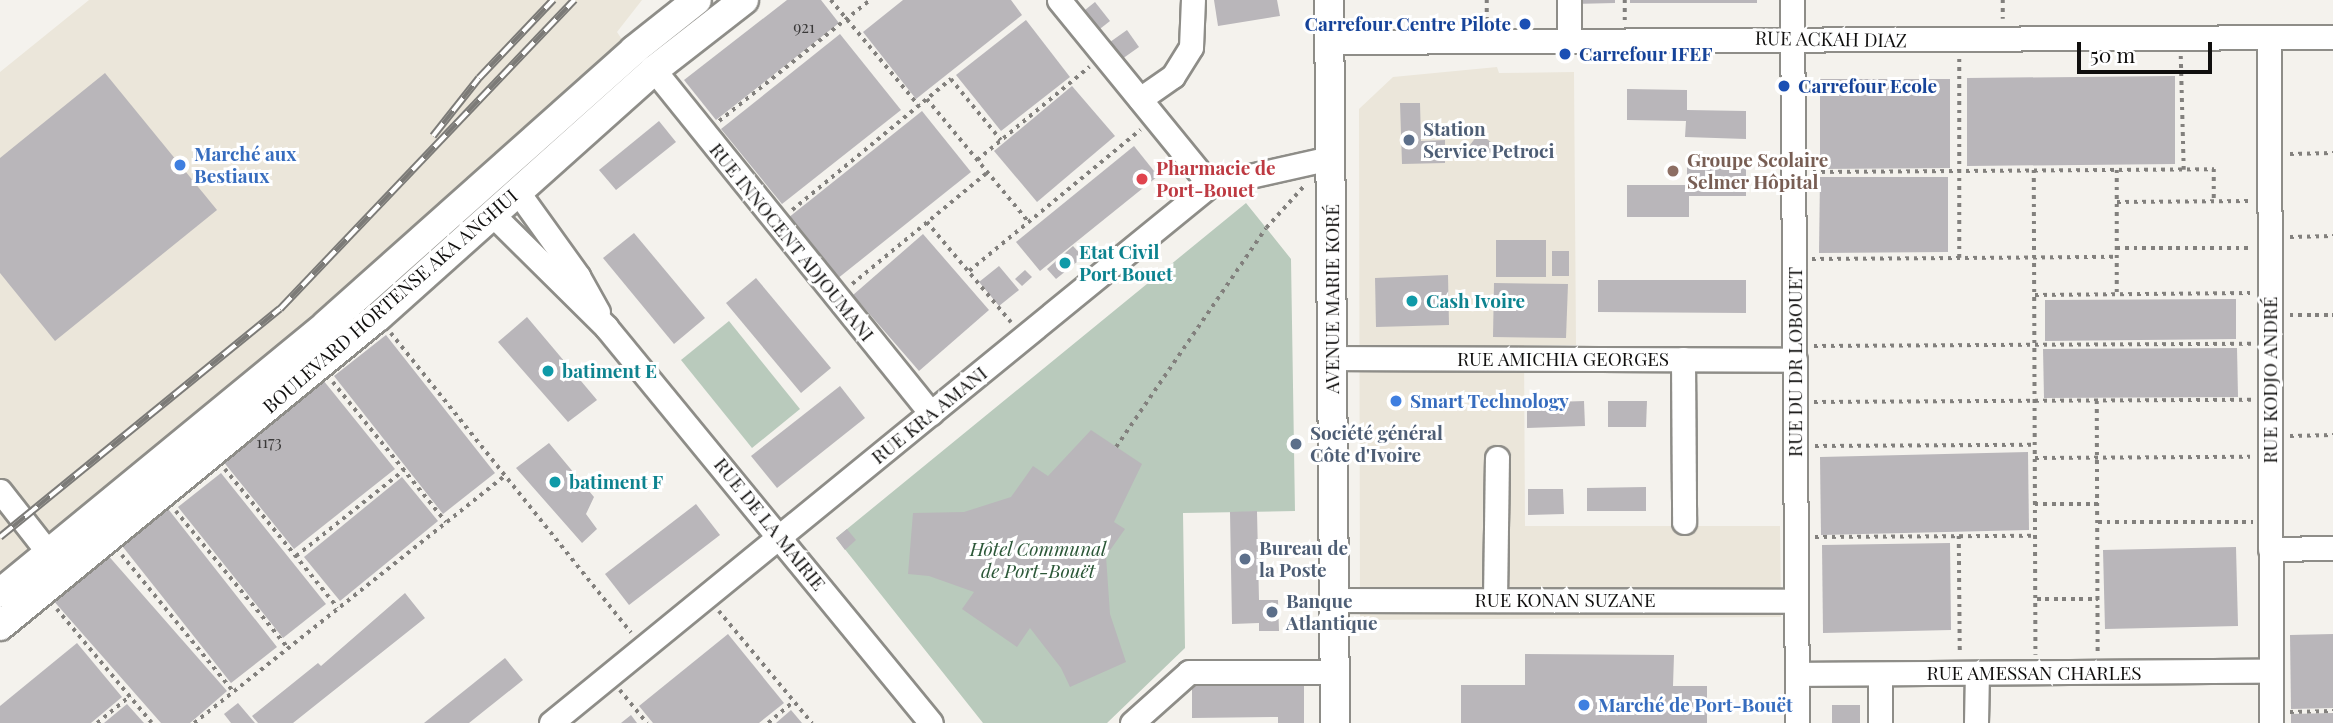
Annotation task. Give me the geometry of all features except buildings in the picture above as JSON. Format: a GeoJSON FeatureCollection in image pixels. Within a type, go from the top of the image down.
{"type":"FeatureCollection","features":[{"type":"Feature","properties":{"kind":"main road","name":"BOULEVARD HORTENSE AKA ANGHUI"},"geometry":{"type":"LineString","coordinates":[[0,625],[42,591],[57,563],[634,50],[697,0]]}},
{"type":"Feature","properties":{"kind":"main road","name":"BOULEVARD HORTENSE AKA ANGHUI"},"geometry":{"type":"LineString","coordinates":[[0,593],[107,537],[378,317],[653,70],[744,0]]}},
{"type":"Feature","properties":{"kind":"main road","name":"AVENUE MARIE KORÉ"},"geometry":{"type":"LineString","coordinates":[[1329,0],[1335,723]]}},
{"type":"Feature","properties":{"kind":"street"},"geometry":{"type":"LineString","coordinates":[[1059,0],[1210,185]]}},
{"type":"Feature","properties":{"kind":"street"},"geometry":{"type":"LineString","coordinates":[[1140,99],[1173,76],[1191,47],[1193,0]]}},
{"type":"Feature","properties":{"kind":"street"},"geometry":{"type":"LineString","coordinates":[[1569,0],[1570,40]]}},
{"type":"Feature","properties":{"kind":"street","name":"RUE DU DR LOBOUET"},"geometry":{"type":"LineString","coordinates":[[1792,0],[1797,723]]}},
{"type":"Feature","properties":{"kind":"street","name":"RUE KODJO ANDRÉ"},"geometry":{"type":"LineString","coordinates":[[2269,37],[2271,718]]}},
{"type":"Feature","properties":{"kind":"street","name":"RUE ACKAH DIAZ"},"geometry":{"type":"LineString","coordinates":[[1330,42],[1792,38],[1959,42],[2333,37]]}},
{"type":"Feature","properties":{"kind":"street","name":"RUE INNOCENT ADJOUMANI"},"geometry":{"type":"LineString","coordinates":[[653,70],[931,413]]}},
{"type":"Feature","properties":{"kind":"street","name":"RUE KRA AMANI"},"geometry":{"type":"LineString","coordinates":[[551,723],[1210,185],[1330,158]]}},
{"type":"Feature","properties":{"kind":"street","name":"RUE DE LA MAIRIE"},"geometry":{"type":"LineString","coordinates":[[517,191],[578,276],[606,327]]}},
{"type":"Feature","properties":{"kind":"street","name":"RUE DE LA MAIRIE"},"geometry":{"type":"LineString","coordinates":[[492,214],[606,327],[781,536],[932,723]]}},
{"type":"Feature","properties":{"kind":"street","name":"RUE AMICHIA GEORGES"},"geometry":{"type":"LineString","coordinates":[[1332,358],[1683,359],[1795,353]]}},
{"type":"Feature","properties":{"kind":"street"},"geometry":{"type":"LineString","coordinates":[[1683,359],[1684,522]]}},
{"type":"Feature","properties":{"kind":"street"},"geometry":{"type":"LineString","coordinates":[[1495,600],[1497,457]]}},
{"type":"Feature","properties":{"kind":"street"},"geometry":{"type":"LineString","coordinates":[[0,491],[57,563]]}},
{"type":"Feature","properties":{"kind":"street"},"geometry":{"type":"LineString","coordinates":[[2270,549],[2333,548]]}},
{"type":"Feature","properties":{"kind":"street","name":"RUE KONAN SUZANE"},"geometry":{"type":"LineString","coordinates":[[1334,600],[1796,601]]}},
{"type":"Feature","properties":{"kind":"street","name":"RUE AMESSAN CHARLES"},"geometry":{"type":"LineString","coordinates":[[1797,674],[2271,671]]}},
{"type":"Feature","properties":{"kind":"street"},"geometry":{"type":"LineString","coordinates":[[1132,723],[1189,672],[1334,672]]}},
{"type":"Feature","properties":{"kind":"street"},"geometry":{"type":"LineString","coordinates":[[1969,673],[1976,723]]}},
{"type":"Feature","properties":{"kind":"street"},"geometry":{"type":"LineString","coordinates":[[1880,674],[1880,723]]}},
{"type":"Feature","properties":{"kind":"path"},"geometry":{"type":"LineString","coordinates":[[831,0],[919,106]]}},
{"type":"Feature","properties":{"kind":"path"},"geometry":{"type":"LineString","coordinates":[[704,133],[870,0]]}},
{"type":"Feature","properties":{"kind":"path"},"geometry":{"type":"LineString","coordinates":[[2181,39],[2184,170]]}},
{"type":"Feature","properties":{"kind":"path"},"geometry":{"type":"LineString","coordinates":[[1959,42],[1959,258]]}},
{"type":"Feature","properties":{"kind":"path"},"geometry":{"type":"LineString","coordinates":[[977,160],[1104,55]]}},
{"type":"Feature","properties":{"kind":"path"},"geometry":{"type":"LineString","coordinates":[[777,222],[951,79],[1001,140]]}},
{"type":"Feature","properties":{"kind":"path"},"geometry":{"type":"LineString","coordinates":[[927,99],[1029,221]]}},
{"type":"Feature","properties":{"kind":"path"},"geometry":{"type":"LineString","coordinates":[[969,271],[1155,118]]}},
{"type":"Feature","properties":{"kind":"path"},"geometry":{"type":"LineString","coordinates":[[2270,154],[2333,153]]}},
{"type":"Feature","properties":{"kind":"path"},"geometry":{"type":"LineString","coordinates":[[1116,447],[1266,228],[1330,158]]}},
{"type":"Feature","properties":{"kind":"path"},"geometry":{"type":"LineString","coordinates":[[1793,172],[2214,169],[2214,201]]}},
{"type":"Feature","properties":{"kind":"path"},"geometry":{"type":"LineString","coordinates":[[2034,170],[2036,672]]}},
{"type":"Feature","properties":{"kind":"path"},"geometry":{"type":"LineString","coordinates":[[2117,170],[2118,294]]}},
{"type":"Feature","properties":{"kind":"path"},"geometry":{"type":"LineString","coordinates":[[837,296],[988,172]]}},
{"type":"Feature","properties":{"kind":"path"},"geometry":{"type":"LineString","coordinates":[[2118,202],[2270,201]]}},
{"type":"Feature","properties":{"kind":"path"},"geometry":{"type":"LineString","coordinates":[[927,222],[1024,337]]}},
{"type":"Feature","properties":{"kind":"path"},"geometry":{"type":"LineString","coordinates":[[2118,248],[2270,242],[2333,236]]}},
{"type":"Feature","properties":{"kind":"path"},"geometry":{"type":"LineString","coordinates":[[1794,259],[2118,257]]}},
{"type":"Feature","properties":{"kind":"path"},"geometry":{"type":"LineString","coordinates":[[2035,295],[2118,294],[2270,304],[2333,315]]}},
{"type":"Feature","properties":{"kind":"path"},"geometry":{"type":"LineString","coordinates":[[378,317],[644,648]]}},
{"type":"Feature","properties":{"kind":"path"},"geometry":{"type":"LineString","coordinates":[[1795,353],[2035,345],[2270,343]]}},
{"type":"Feature","properties":{"kind":"path"},"geometry":{"type":"LineString","coordinates":[[319,366],[446,522]]}},
{"type":"Feature","properties":{"kind":"path"},"geometry":{"type":"LineString","coordinates":[[1795,402],[2270,400]]}},
{"type":"Feature","properties":{"kind":"path"},"geometry":{"type":"LineString","coordinates":[[2097,401],[2098,672]]}},
{"type":"Feature","properties":{"kind":"path"},"geometry":{"type":"LineString","coordinates":[[2035,458],[2097,458],[2270,446],[2333,435]]}},
{"type":"Feature","properties":{"kind":"path"},"geometry":{"type":"LineString","coordinates":[[1795,446],[2035,445]]}},
{"type":"Feature","properties":{"kind":"path"},"geometry":{"type":"LineString","coordinates":[[212,453],[338,608]]}},
{"type":"Feature","properties":{"kind":"path"},"geometry":{"type":"LineString","coordinates":[[296,556],[404,470]]}},
{"type":"Feature","properties":{"kind":"path"},"geometry":{"type":"LineString","coordinates":[[194,723],[505,476]]}},
{"type":"Feature","properties":{"kind":"path"},"geometry":{"type":"LineString","coordinates":[[161,493],[288,648]]}},
{"type":"Feature","properties":{"kind":"path"},"geometry":{"type":"LineString","coordinates":[[2035,504],[2098,504]]}},
{"type":"Feature","properties":{"kind":"path"},"geometry":{"type":"LineString","coordinates":[[2098,522],[2270,522]]}},
{"type":"Feature","properties":{"kind":"path"},"geometry":{"type":"LineString","coordinates":[[1796,537],[2036,536]]}},
{"type":"Feature","properties":{"kind":"path"},"geometry":{"type":"LineString","coordinates":[[107,537],[233,691]]}},
{"type":"Feature","properties":{"kind":"path"},"geometry":{"type":"LineString","coordinates":[[1959,537],[1969,673]]}},
{"type":"Feature","properties":{"kind":"path"},"geometry":{"type":"LineString","coordinates":[[42,591],[152,723]]}},
{"type":"Feature","properties":{"kind":"path"},"geometry":{"type":"LineString","coordinates":[[707,596],[812,723]]}},
{"type":"Feature","properties":{"kind":"path"},"geometry":{"type":"LineString","coordinates":[[2036,599],[2098,599]]}},
{"type":"Feature","properties":{"kind":"path"},"geometry":{"type":"LineString","coordinates":[[609,677],[647,723]]}},
{"type":"Feature","properties":{"kind":"path"},"geometry":{"type":"LineString","coordinates":[[97,723],[130,696]]}},
{"type":"Feature","properties":{"kind":"path"},"geometry":{"type":"LineString","coordinates":[[768,723],[794,701]]}},
{"type":"Feature","properties":{"kind":"path"},"geometry":{"type":"LineString","coordinates":[[2271,718],[2333,711]]}},
{"type":"Feature","properties":{"kind":"shaded area","name":"Marché aux Bestiaux"},"geometry":{"type":"Polygon","coordinates":[[[89,0],[642,0],[617,32],[633,56],[0,599],[0,72],[89,0]]]}},
{"type":"Feature","properties":{"kind":"shaded area"},"geometry":{"type":"Polygon","coordinates":[[[1497,67],[1499,73],[1574,72],[1576,345],[1524,345],[1525,526],[1780,526],[1781,617],[1360,620],[1359,109],[1393,77],[1497,67]]]}},
{"type":"Feature","properties":{"kind":"green space","name":"Hôtel Communal de Port-Bouët"},"geometry":{"type":"Polygon","coordinates":[[[1246,203],[1291,259],[1295,511],[1183,513],[1185,648],[1107,723],[983,723],[836,538],[1246,203]]]}},
{"type":"Feature","properties":{"kind":"green space"},"geometry":{"type":"Polygon","coordinates":[[[729,321],[800,409],[752,448],[681,360],[729,321]]]}},
{"type":"Feature","properties":{"kind":"railway"},"geometry":{"type":"LineString","coordinates":[[433,136],[479,78],[553,0]]}},
{"type":"Feature","properties":{"kind":"railway"},"geometry":{"type":"LineString","coordinates":[[0,537],[280,309],[574,0]]}},
{"type":"Feature","properties":{"kind":"place","name":"Carrefour Centre Pilote"},"geometry":{"type":"Point","coordinates":[1525,24]}},
{"type":"Feature","properties":{"kind":"place","name":"Carrefour IFEF"},"geometry":{"type":"Point","coordinates":[1565,54]}},
{"type":"Feature","properties":{"kind":"place","name":"Carrefour Ecole"},"geometry":{"type":"Point","coordinates":[1784,86]}},
{"type":"Feature","properties":{"kind":"place","name":"Station Service Petroci"},"geometry":{"type":"Point","coordinates":[1409,140]}},
{"type":"Feature","properties":{"kind":"place","name":"Marché aux Bestiaux"},"geometry":{"type":"Point","coordinates":[180,165]}},
{"type":"Feature","properties":{"kind":"place","name":"Groupe Scolaire Selmer Hôpital"},"geometry":{"type":"Point","coordinates":[1673,171]}},
{"type":"Feature","properties":{"kind":"place","name":"Pharmacie de Port-Bouet"},"geometry":{"type":"Point","coordinates":[1142,179]}},
{"type":"Feature","properties":{"kind":"place","name":"Etat Civil Port Bouet"},"geometry":{"type":"Point","coordinates":[1065,263]}},
{"type":"Feature","properties":{"kind":"place","name":"Cash Ivoire"},"geometry":{"type":"Point","coordinates":[1412,301]}},
{"type":"Feature","properties":{"kind":"place","name":"batiment E"},"geometry":{"type":"Point","coordinates":[548,371]}},
{"type":"Feature","properties":{"kind":"place","name":"Smart Technology"},"geometry":{"type":"Point","coordinates":[1396,401]}},
{"type":"Feature","properties":{"kind":"place","name":"Société général Côte d'Ivoire"},"geometry":{"type":"Point","coordinates":[1296,444]}},
{"type":"Feature","properties":{"kind":"place","name":"batiment F"},"geometry":{"type":"Point","coordinates":[555,482]}},
{"type":"Feature","properties":{"kind":"place","name":"Bureau de la Poste"},"geometry":{"type":"Point","coordinates":[1245,559]}},
{"type":"Feature","properties":{"kind":"place","name":"Banque Atlantique"},"geometry":{"type":"Point","coordinates":[1272,612]}},
{"type":"Feature","properties":{"kind":"place","name":"Marché de Port-Bouët"},"geometry":{"type":"Point","coordinates":[1584,705]}}]}
